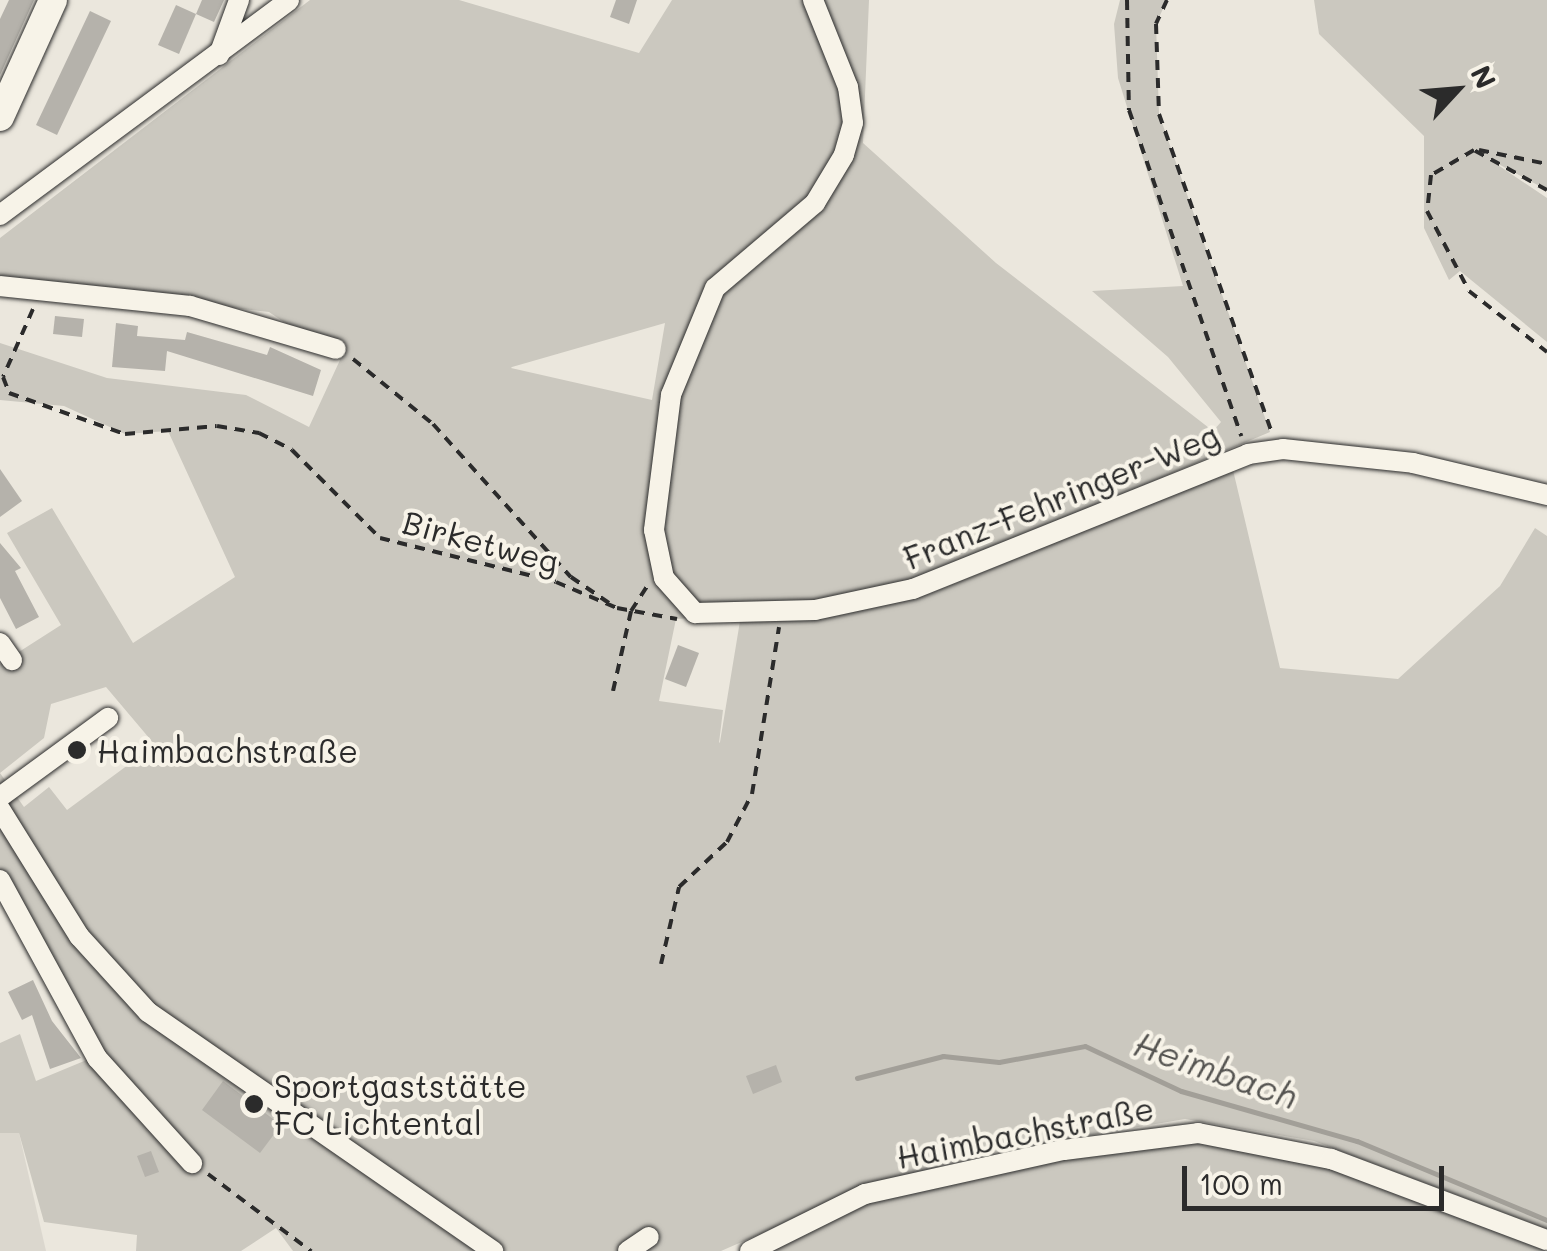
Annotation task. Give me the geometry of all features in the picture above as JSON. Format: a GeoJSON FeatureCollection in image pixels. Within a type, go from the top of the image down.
{"type":"FeatureCollection","features":[{"type":"Feature","properties":{"kind":"main road"},"geometry":{"type":"LineString","coordinates":[[0,117],[53,0]]}},
{"type":"Feature","properties":{"kind":"street"},"geometry":{"type":"LineString","coordinates":[[218,56],[239,0]]}},
{"type":"Feature","properties":{"kind":"street"},"geometry":{"type":"LineString","coordinates":[[0,215],[288,0]]}},
{"type":"Feature","properties":{"kind":"street"},"geometry":{"type":"LineString","coordinates":[[695,614],[676,600],[661,563],[656,481],[686,350],[715,288],[815,203],[854,123],[813,0]]}},
{"type":"Feature","properties":{"kind":"street"},"geometry":{"type":"LineString","coordinates":[[0,286],[190,306],[336,349]]}},
{"type":"Feature","properties":{"kind":"street","name":"Franz-Fehringer-Weg"},"geometry":{"type":"LineString","coordinates":[[695,614],[782,612],[956,576],[1248,454],[1343,450],[1547,495]]}},
{"type":"Feature","properties":{"kind":"street"},"geometry":{"type":"LineString","coordinates":[[0,797],[108,718]]}},
{"type":"Feature","properties":{"kind":"street"},"geometry":{"type":"LineString","coordinates":[[0,809],[79,936],[148,1012],[493,1251]]}},
{"type":"Feature","properties":{"kind":"street"},"geometry":{"type":"LineString","coordinates":[[0,880],[96,1058],[192,1163]]}},
{"type":"Feature","properties":{"kind":"street","name":"Haimbachstraße"},"geometry":{"type":"LineString","coordinates":[[750,1251],[865,1194],[1064,1150],[1198,1133],[1331,1158],[1547,1240]]}},
{"type":"Feature","properties":{"kind":"street"},"geometry":{"type":"LineString","coordinates":[[628,1251],[650,1237]]}},
{"type":"Feature","properties":{"kind":"path"},"geometry":{"type":"LineString","coordinates":[[1127,0],[1129,110],[1248,454],[1272,440],[1272,423],[1159,114],[1156,24],[1166,0]]}},
{"type":"Feature","properties":{"kind":"path"},"geometry":{"type":"LineString","coordinates":[[1474,150],[1547,190]]}},
{"type":"Feature","properties":{"kind":"path"},"geometry":{"type":"LineString","coordinates":[[1547,164],[1474,150],[1431,175],[1436,240],[1469,291],[1547,352]]}},
{"type":"Feature","properties":{"kind":"path","name":"Birketweg"},"geometry":{"type":"LineString","coordinates":[[39,292],[3,376],[9,393],[125,434],[217,426],[259,433],[292,450],[380,538],[556,582],[616,608]]}},
{"type":"Feature","properties":{"kind":"path"},"geometry":{"type":"LineString","coordinates":[[336,349],[433,424],[571,577],[616,608],[695,614]]}},
{"type":"Feature","properties":{"kind":"path"},"geometry":{"type":"LineString","coordinates":[[613,691],[631,610],[661,563]]}},
{"type":"Feature","properties":{"kind":"path"},"geometry":{"type":"LineString","coordinates":[[661,964],[679,888],[727,842],[752,794],[782,612]]}},
{"type":"Feature","properties":{"kind":"path"},"geometry":{"type":"LineString","coordinates":[[192,1163],[311,1251]]}},
{"type":"Feature","properties":{"kind":"shaded area"},"geometry":{"type":"Polygon","coordinates":[[[310,0],[459,0],[639,53],[672,0],[869,0],[863,143],[996,263],[1213,431],[1221,422],[1168,357],[1092,291],[1183,286],[1118,78],[1114,24],[1120,0],[1167,0],[1156,24],[1159,114],[1270,432],[899,588],[746,615],[789,621],[929,594],[1233,470],[1280,668],[1398,679],[1500,586],[1535,528],[1547,536],[1547,1229],[1314,1141],[1185,1119],[975,1155],[851,1194],[721,1251],[293,1251],[276,1228],[241,1251],[136,1251],[137,1235],[44,1222],[19,1133],[0,1133],[0,1043],[20,1034],[36,1081],[101,1054],[0,871],[0,773],[0,664],[61,625],[7,533],[52,508],[133,643],[235,577],[168,431],[125,434],[64,406],[0,400],[0,343],[107,378],[246,395],[309,427],[340,360],[269,312],[0,282],[0,238],[310,0]],[[665,323],[512,367],[511,368],[652,400],[665,323]],[[741,615],[676,619],[659,701],[723,710],[719,743],[741,615]],[[106,687],[51,704],[44,738],[0,773],[24,807],[49,787],[67,810],[155,745],[106,687]]]}},
{"type":"Feature","properties":{"kind":"shaded area"},"geometry":{"type":"Polygon","coordinates":[[[1314,0],[1547,0],[1547,190],[1489,159],[1547,198],[1547,342],[1460,271],[1449,280],[1424,228],[1424,136],[1319,34],[1314,0]]]}},
{"type":"Feature","properties":{"kind":"shaded area"},"geometry":{"type":"Polygon","coordinates":[[[0,1133],[19,1133],[46,1251],[0,1251],[0,1133]]]}},
{"type":"Feature","properties":{"kind":"shaded area"},"geometry":{"type":"Polygon","coordinates":[[[1187,1137],[1261,1143],[1547,1251],[763,1251],[872,1196],[1058,1152],[1187,1137]]]}},
{"type":"Feature","properties":{"kind":"building"},"geometry":{"type":"Polygon","coordinates":[[[9,0],[34,0],[0,75],[0,19],[9,0]]]}},
{"type":"Feature","properties":{"kind":"building"},"geometry":{"type":"Polygon","coordinates":[[[202,0],[224,0],[214,22],[196,14],[202,0]]]}},
{"type":"Feature","properties":{"kind":"building"},"geometry":{"type":"Polygon","coordinates":[[[616,0],[637,0],[629,24],[610,17],[616,0]]]}},
{"type":"Feature","properties":{"kind":"building"},"geometry":{"type":"Polygon","coordinates":[[[176,5],[196,14],[179,54],[158,45],[176,5]]]}},
{"type":"Feature","properties":{"kind":"building"},"geometry":{"type":"Polygon","coordinates":[[[90,11],[111,21],[57,135],[36,125],[90,11]]]}},
{"type":"Feature","properties":{"kind":"building"},"geometry":{"type":"Polygon","coordinates":[[[55,316],[84,319],[82,337],[53,334],[55,316]]]}},
{"type":"Feature","properties":{"kind":"building"},"geometry":{"type":"Polygon","coordinates":[[[116,323],[138,326],[137,336],[185,340],[187,332],[267,355],[270,347],[321,370],[313,396],[167,351],[165,371],[112,367],[116,323]]]}},
{"type":"Feature","properties":{"kind":"building"},"geometry":{"type":"Polygon","coordinates":[[[0,469],[22,501],[0,517],[0,469]]]}},
{"type":"Feature","properties":{"kind":"building"},"geometry":{"type":"Polygon","coordinates":[[[0,543],[21,568],[15,571],[39,617],[16,629],[0,598],[0,543]]]}},
{"type":"Feature","properties":{"kind":"building"},"geometry":{"type":"Polygon","coordinates":[[[678,645],[699,653],[686,687],[665,679],[678,645]]]}},
{"type":"Feature","properties":{"kind":"building"},"geometry":{"type":"Polygon","coordinates":[[[33,980],[52,1021],[81,1058],[50,1069],[32,1015],[22,1020],[8,992],[33,980]]]}},
{"type":"Feature","properties":{"kind":"building"},"geometry":{"type":"Polygon","coordinates":[[[776,1065],[782,1082],[753,1094],[746,1076],[776,1065]]]}},
{"type":"Feature","properties":{"kind":"building"},"geometry":{"type":"Polygon","coordinates":[[[223,1081],[281,1125],[260,1153],[202,1110],[223,1081]]]}},
{"type":"Feature","properties":{"kind":"building"},"geometry":{"type":"Polygon","coordinates":[[[151,1151],[159,1172],[145,1177],[137,1156],[151,1151]]]}},
{"type":"Feature","properties":{"kind":"waterway","name":"Heimbach"},"geometry":{"type":"LineString","coordinates":[[857,1078],[943,1056],[999,1062],[1085,1046],[1181,1091],[1357,1141],[1547,1220]]}},
{"type":"Feature","properties":{"kind":"place","name":"Haimbachstraße"},"geometry":{"type":"Point","coordinates":[77,750]}},
{"type":"Feature","properties":{"kind":"place","name":"Sportgaststätte FC Lichtental"},"geometry":{"type":"Point","coordinates":[254,1104]}}]}
